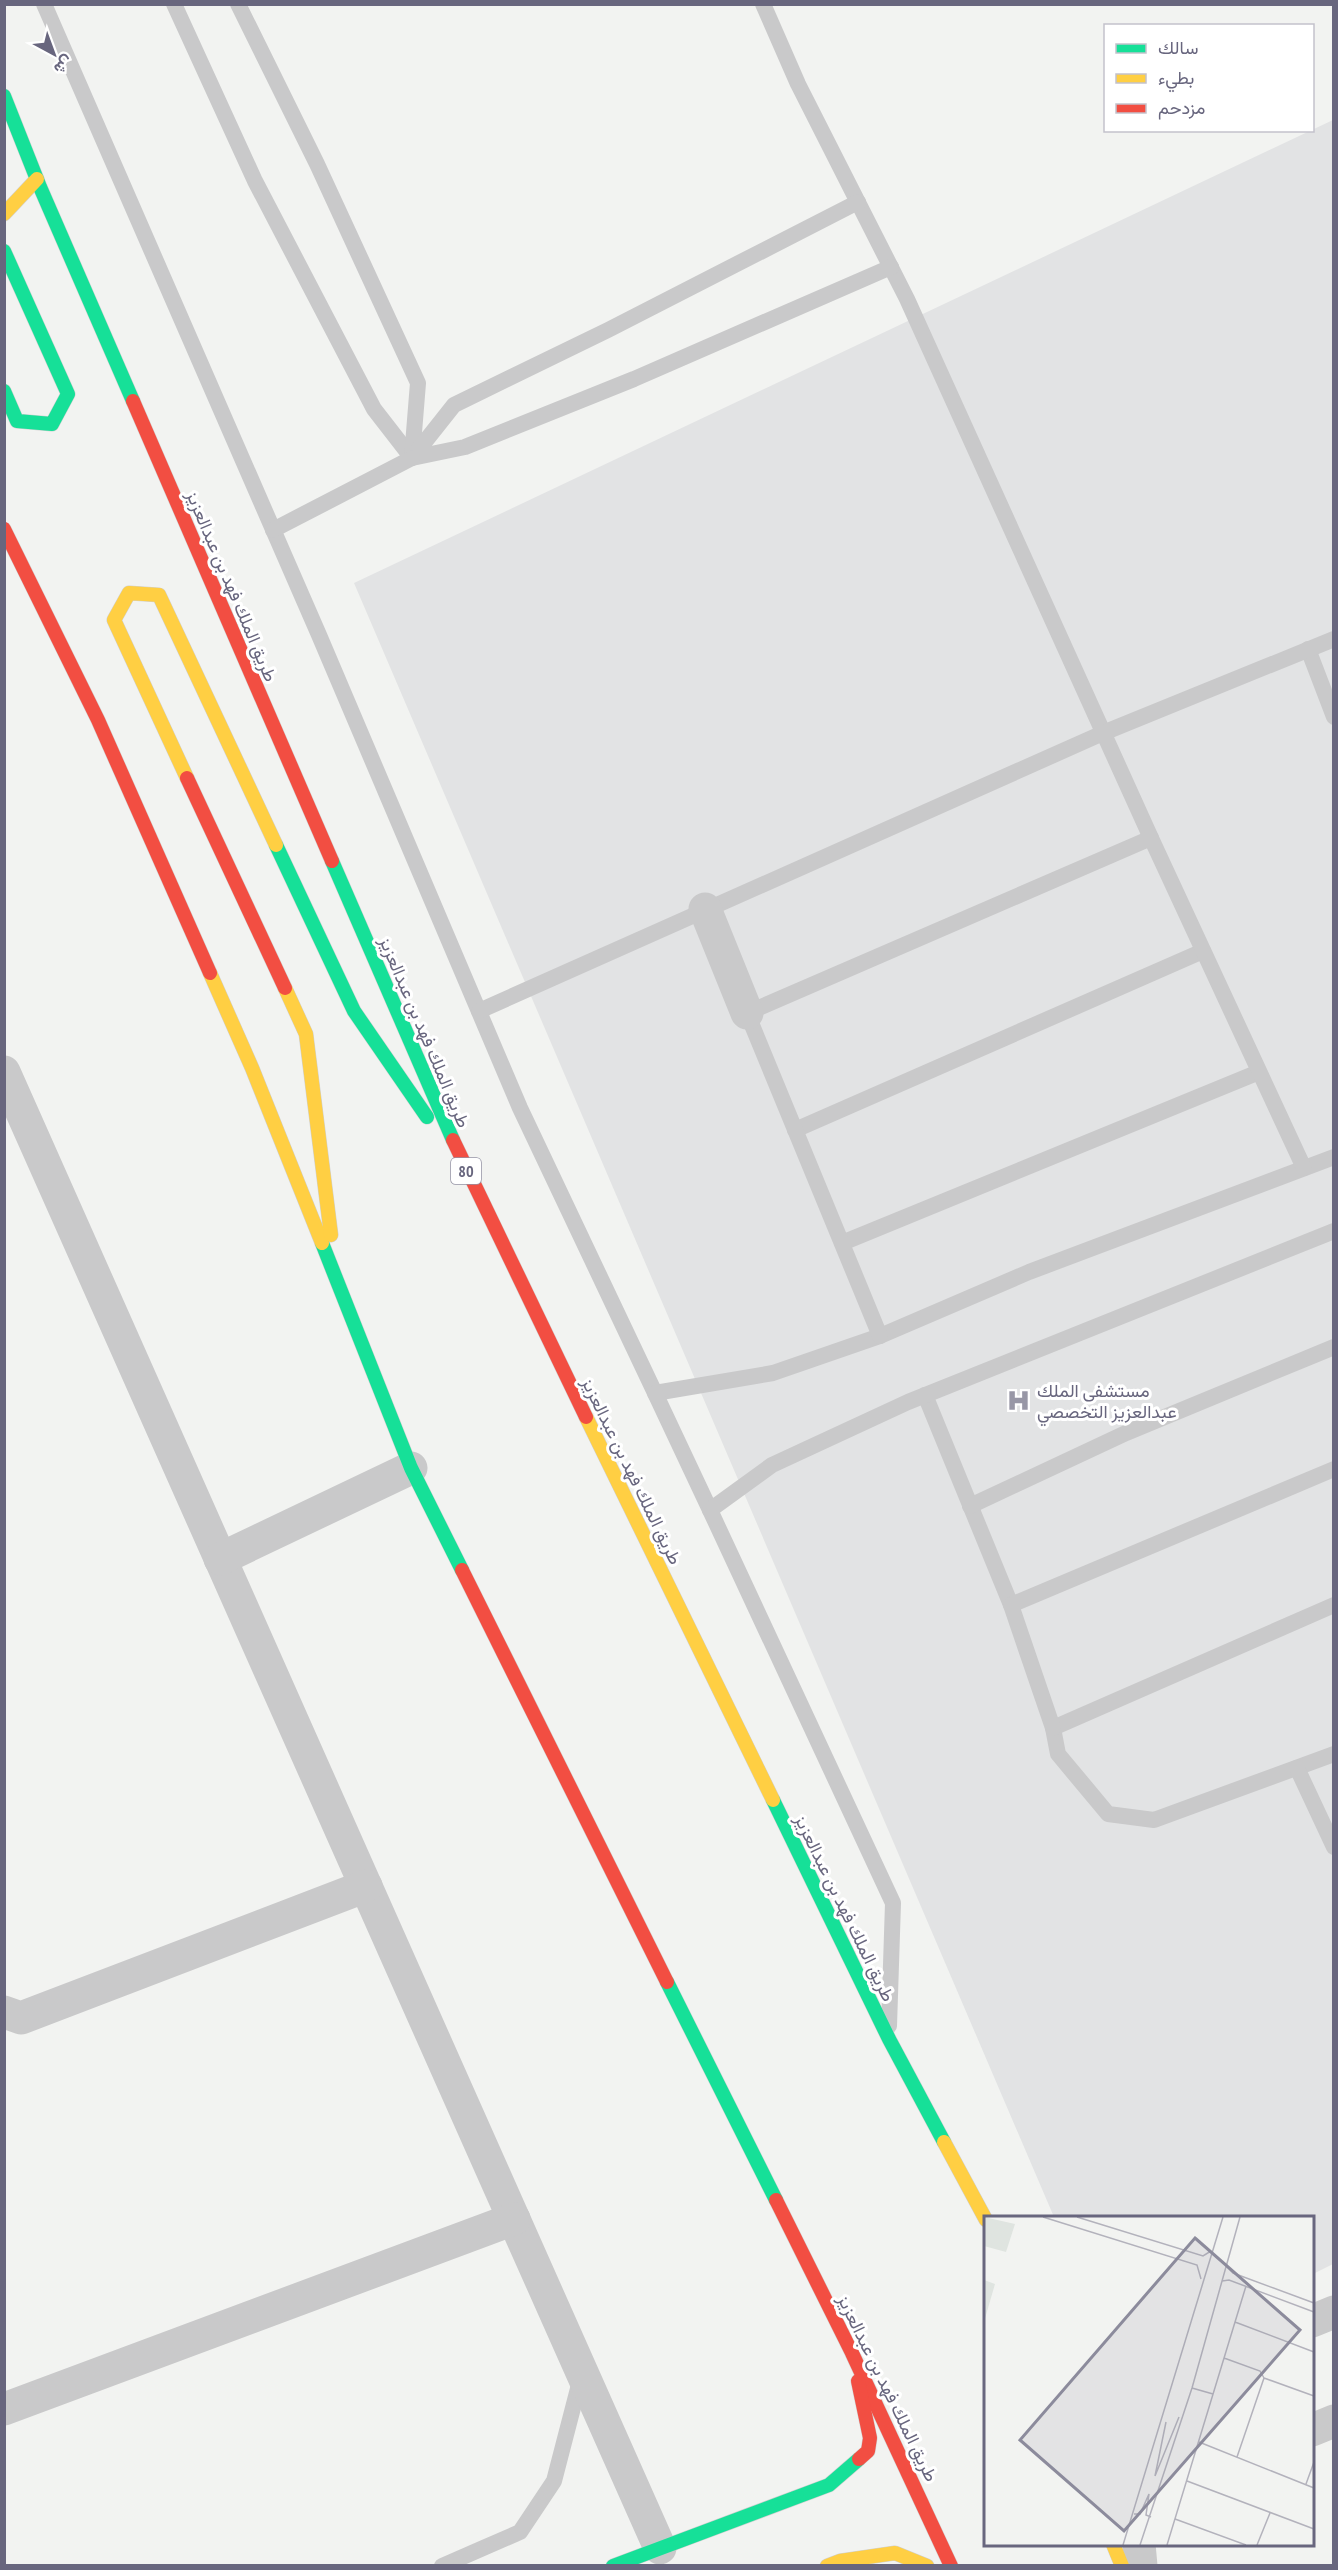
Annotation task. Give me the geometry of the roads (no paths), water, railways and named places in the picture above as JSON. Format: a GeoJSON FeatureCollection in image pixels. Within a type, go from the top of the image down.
{"type":"FeatureCollection","features":[{"type":"Feature","properties":{"kind":"main road","name":"طريق الملك فهد بن عبدالعزيز"},"geometry":{"type":"LineString","coordinates":[[4,96],[37,179],[469,1177],[889,2039],[984,2216]]}},
{"type":"Feature","properties":{"kind":"main road"},"geometry":{"type":"LineString","coordinates":[[4,214],[37,179]]}},
{"type":"Feature","properties":{"kind":"main road"},"geometry":{"type":"LineString","coordinates":[[4,251],[69,394],[52,424],[17,421],[4,391]]}},
{"type":"Feature","properties":{"kind":"main road","name":"طريق الملك فهد بن عبدالعزيز"},"geometry":{"type":"LineString","coordinates":[[4,529],[98,720],[252,1068],[411,1468],[852,2353],[951,2565]]}},
{"type":"Feature","properties":{"kind":"main road"},"geometry":{"type":"LineString","coordinates":[[336,1280],[306,1034],[114,620],[129,593],[159,595],[354,1011],[469,1177]]}},
{"type":"Feature","properties":{"kind":"main road"},"geometry":{"type":"LineString","coordinates":[[613,2565],[829,2485],[868,2451],[870,2438],[852,2353]]}},
{"type":"Feature","properties":{"kind":"main road"},"geometry":{"type":"LineString","coordinates":[[1114,2546],[1122,2565]]}},
{"type":"Feature","properties":{"kind":"main road"},"geometry":{"type":"LineString","coordinates":[[827,2565],[895,2553],[927,2565]]}},
{"type":"Feature","properties":{"kind":"street"},"geometry":{"type":"LineString","coordinates":[[705,909],[747,1013]]}},
{"type":"Feature","properties":{"kind":"street"},"geometry":{"type":"LineString","coordinates":[[4,1072],[14,1117],[220,1559],[660,2548]]}},
{"type":"Feature","properties":{"kind":"street"},"geometry":{"type":"LineString","coordinates":[[220,1559],[411,1468]]}},
{"type":"Feature","properties":{"kind":"street"},"geometry":{"type":"LineString","coordinates":[[4,2012],[21,2018],[366,1887]]}},
{"type":"Feature","properties":{"kind":"street"},"geometry":{"type":"LineString","coordinates":[[4,2409],[514,2219]]}},
{"type":"Feature","properties":{"kind":"street"},"geometry":{"type":"LineString","coordinates":[[1314,2320],[1334,2312]]}},
{"type":"Feature","properties":{"kind":"street"},"geometry":{"type":"LineString","coordinates":[[1314,2429],[1334,2421]]}},
{"type":"Feature","properties":{"kind":"street"},"geometry":{"type":"LineString","coordinates":[[1139,2546],[1141,2565]]}},
{"type":"Feature","properties":{"kind":"lane"},"geometry":{"type":"LineString","coordinates":[[44,4],[273,530],[520,1108],[893,1903],[889,2039]]}},
{"type":"Feature","properties":{"kind":"lane"},"geometry":{"type":"LineString","coordinates":[[174,4],[255,181],[374,409],[412,458]]}},
{"type":"Feature","properties":{"kind":"lane"},"geometry":{"type":"LineString","coordinates":[[238,4],[317,164],[418,383],[412,458]]}},
{"type":"Feature","properties":{"kind":"lane"},"geometry":{"type":"LineString","coordinates":[[763,4],[798,84],[907,299],[1151,838],[1304,1168]]}},
{"type":"Feature","properties":{"kind":"lane"},"geometry":{"type":"LineString","coordinates":[[412,458],[454,405],[608,330],[858,202]]}},
{"type":"Feature","properties":{"kind":"lane"},"geometry":{"type":"LineString","coordinates":[[273,530],[412,458],[465,447],[634,379],[891,267]]}},
{"type":"Feature","properties":{"kind":"lane"},"geometry":{"type":"LineString","coordinates":[[479,1011],[1103,732],[1334,639]]}},
{"type":"Feature","properties":{"kind":"lane"},"geometry":{"type":"LineString","coordinates":[[1308,649],[1334,717]]}},
{"type":"Feature","properties":{"kind":"lane"},"geometry":{"type":"LineString","coordinates":[[880,1336],[747,1013],[1151,838]]}},
{"type":"Feature","properties":{"kind":"lane"},"geometry":{"type":"LineString","coordinates":[[795,1130],[1203,951]]}},
{"type":"Feature","properties":{"kind":"lane"},"geometry":{"type":"LineString","coordinates":[[842,1243],[1259,1072]]}},
{"type":"Feature","properties":{"kind":"lane"},"geometry":{"type":"LineString","coordinates":[[655,1393],[773,1373],[880,1336],[1029,1272],[1334,1157]]}},
{"type":"Feature","properties":{"kind":"lane"},"geometry":{"type":"LineString","coordinates":[[710,1510],[771,1465],[925,1395],[1332,1234]]}},
{"type":"Feature","properties":{"kind":"lane"},"geometry":{"type":"LineString","coordinates":[[970,1506],[1126,1433],[1334,1347]]}},
{"type":"Feature","properties":{"kind":"lane"},"geometry":{"type":"LineString","coordinates":[[925,1395],[1011,1605],[1053,1728],[1058,1754],[1108,1814],[1154,1820],[1334,1754]]}},
{"type":"Feature","properties":{"kind":"lane"},"geometry":{"type":"LineString","coordinates":[[1011,1605],[1334,1469]]}},
{"type":"Feature","properties":{"kind":"lane"},"geometry":{"type":"LineString","coordinates":[[1053,1728],[1334,1605]]}},
{"type":"Feature","properties":{"kind":"lane"},"geometry":{"type":"LineString","coordinates":[[1297,1768],[1328,1822],[1334,1847]]}},
{"type":"Feature","properties":{"kind":"lane"},"geometry":{"type":"LineString","coordinates":[[442,2565],[520,2532],[554,2481],[582,2373]]}},
{"type":"Feature","properties":{"kind":"place","name":"مستشفى الملك عبدالعزيز التخصصي"},"geometry":{"type":"Point","coordinates":[1019,1400]}}]}
